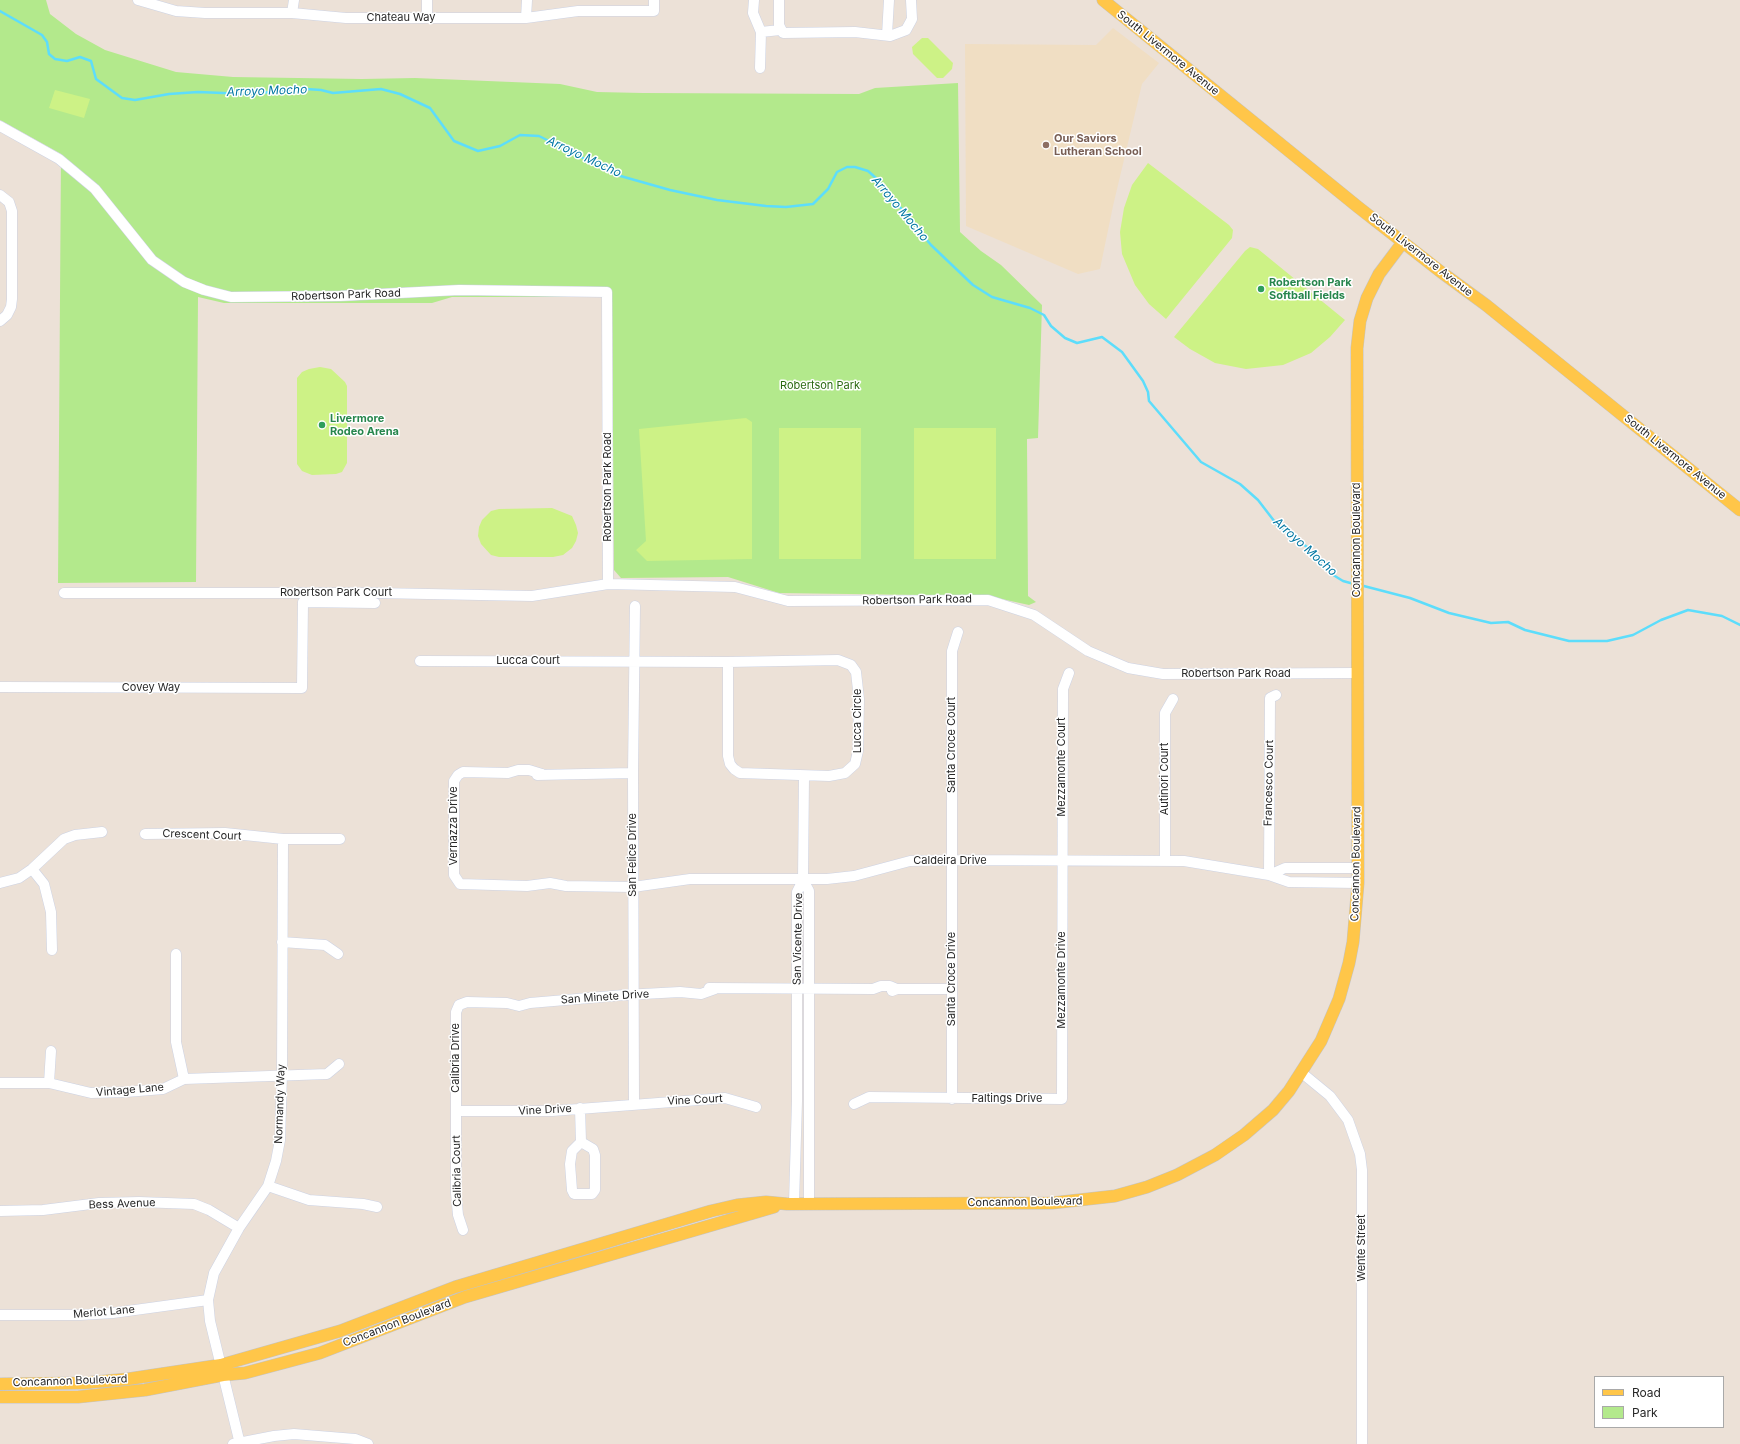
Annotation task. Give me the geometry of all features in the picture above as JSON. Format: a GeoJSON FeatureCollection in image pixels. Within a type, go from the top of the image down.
{"type":"FeatureCollection","features":[{"type":"Feature","properties":{"kind":"main road","name":"South Livermore Avenue"},"geometry":{"type":"LineString","coordinates":[[1103,0],[1403,242],[1486,305],[1740,510]]}},
{"type":"Feature","properties":{"kind":"main road","name":"Concannon Boulevard"},"geometry":{"type":"LineString","coordinates":[[0,1384],[83,1383],[222,1370],[245,1373],[320,1353],[465,1297],[790,1204],[1052,1203],[1115,1196],[1147,1187],[1177,1175],[1215,1155],[1244,1135],[1273,1110],[1289,1092],[1331,1021],[1349,964],[1354,936],[1358,883],[1357,348],[1360,321],[1367,298],[1379,274],[1403,242]]}},
{"type":"Feature","properties":{"kind":"main road","name":"Concannon Boulevard"},"geometry":{"type":"LineString","coordinates":[[0,1397],[78,1397],[145,1390],[222,1370]]}},
{"type":"Feature","properties":{"kind":"street","name":"Chateau Way"},"geometry":{"type":"LineString","coordinates":[[138,0],[176,11],[292,13],[346,18],[526,18],[578,11],[654,11],[654,0]]}},
{"type":"Feature","properties":{"kind":"street"},"geometry":{"type":"LineString","coordinates":[[292,13],[294,0]]}},
{"type":"Feature","properties":{"kind":"street"},"geometry":{"type":"LineString","coordinates":[[427,0],[427,18]]}},
{"type":"Feature","properties":{"kind":"street"},"geometry":{"type":"LineString","coordinates":[[526,18],[527,0]]}},
{"type":"Feature","properties":{"kind":"street"},"geometry":{"type":"LineString","coordinates":[[754,0],[753,13],[761,32],[760,68]]}},
{"type":"Feature","properties":{"kind":"street"},"geometry":{"type":"LineString","coordinates":[[779,0],[780,30],[783,34],[832,32],[887,35],[900,33],[906,30],[912,18],[911,0]]}},
{"type":"Feature","properties":{"kind":"street"},"geometry":{"type":"LineString","coordinates":[[887,35],[889,0]]}},
{"type":"Feature","properties":{"kind":"street"},"geometry":{"type":"LineString","coordinates":[[761,32],[780,30]]}},
{"type":"Feature","properties":{"kind":"street","name":"Robertson Park Road"},"geometry":{"type":"LineString","coordinates":[[0,126],[65,164],[95,189],[152,260],[184,282],[204,290],[231,297],[340,296],[459,290],[607,292],[608,584],[735,587],[788,601],[988,600],[1034,615],[1088,651],[1128,668],[1163,674],[1357,673]]}},
{"type":"Feature","properties":{"kind":"street"},"geometry":{"type":"LineString","coordinates":[[0,195],[9,202],[12,210],[12,299],[11,307],[7,315],[0,321]]}},
{"type":"Feature","properties":{"kind":"street","name":"Robertson Park Court"},"geometry":{"type":"LineString","coordinates":[[64,593],[376,593],[532,596],[608,584]]}},
{"type":"Feature","properties":{"kind":"street","name":"Covey Way"},"geometry":{"type":"LineString","coordinates":[[0,687],[302,688],[303,602],[375,603]]}},
{"type":"Feature","properties":{"kind":"street","name":"San Felice Drive"},"geometry":{"type":"LineString","coordinates":[[634,1104],[633,773],[635,606]]}},
{"type":"Feature","properties":{"kind":"street","name":"Santa Croce Court"},"geometry":{"type":"LineString","coordinates":[[952,860],[952,651],[958,632]]}},
{"type":"Feature","properties":{"kind":"street","name":"Lucca Circle"},"geometry":{"type":"LineString","coordinates":[[635,662],[838,660],[847,663],[854,668],[858,679],[858,751],[855,764],[845,773],[837,775],[804,776],[740,773],[730,764],[728,756],[728,662]]}},
{"type":"Feature","properties":{"kind":"street","name":"Lucca Court"},"geometry":{"type":"LineString","coordinates":[[420,661],[635,662]]}},
{"type":"Feature","properties":{"kind":"street","name":"Mezzamonte Court"},"geometry":{"type":"LineString","coordinates":[[1062,861],[1063,689],[1069,673]]}},
{"type":"Feature","properties":{"kind":"street","name":"Francesco Court"},"geometry":{"type":"LineString","coordinates":[[1269,875],[1270,698],[1276,695]]}},
{"type":"Feature","properties":{"kind":"street","name":"Autinori Court"},"geometry":{"type":"LineString","coordinates":[[1165,861],[1165,713],[1174,699]]}},
{"type":"Feature","properties":{"kind":"street","name":"Vernazza Drive"},"geometry":{"type":"LineString","coordinates":[[633,773],[542,774],[529,770],[508,773],[463,772],[454,781],[454,876],[462,885],[526,886],[540,890],[566,886],[633,887]]}},
{"type":"Feature","properties":{"kind":"street"},"geometry":{"type":"LineString","coordinates":[[803,880],[804,776]]}},
{"type":"Feature","properties":{"kind":"street"},"geometry":{"type":"LineString","coordinates":[[0,883],[20,878],[32,869],[64,839],[76,835],[102,832]]}},
{"type":"Feature","properties":{"kind":"street","name":"Crescent Court"},"geometry":{"type":"LineString","coordinates":[[145,834],[225,833],[283,839],[340,839]]}},
{"type":"Feature","properties":{"kind":"street","name":"Normandy Way"},"geometry":{"type":"LineString","coordinates":[[237,1444],[210,1320],[208,1300],[214,1273],[239,1228],[268,1186],[280,1140],[282,1074],[283,839]]}},
{"type":"Feature","properties":{"kind":"street","name":"Caldeira Drive"},"geometry":{"type":"LineString","coordinates":[[633,887],[690,880],[803,880],[854,876],[910,860],[1165,861],[1202,864],[1269,875],[1289,882],[1358,883]]}},
{"type":"Feature","properties":{"kind":"street","name":"Santa Croce Drive"},"geometry":{"type":"LineString","coordinates":[[952,860],[952,1099]]}},
{"type":"Feature","properties":{"kind":"street","name":"Mezzamonte Drive"},"geometry":{"type":"LineString","coordinates":[[1062,861],[1062,1099]]}},
{"type":"Feature","properties":{"kind":"street"},"geometry":{"type":"LineString","coordinates":[[1269,875],[1284,868],[1358,868]]}},
{"type":"Feature","properties":{"kind":"street"},"geometry":{"type":"LineString","coordinates":[[32,869],[44,884],[51,912],[52,950]]}},
{"type":"Feature","properties":{"kind":"street","name":"San Vicente Drive"},"geometry":{"type":"LineString","coordinates":[[790,1204],[797,989],[797,892],[803,880]]}},
{"type":"Feature","properties":{"kind":"street","name":"San Vicente Drive"},"geometry":{"type":"LineString","coordinates":[[803,880],[809,891],[809,1203]]}},
{"type":"Feature","properties":{"kind":"street"},"geometry":{"type":"LineString","coordinates":[[282,942],[325,945],[338,954]]}},
{"type":"Feature","properties":{"kind":"street"},"geometry":{"type":"LineString","coordinates":[[176,954],[176,1042],[184,1079]]}},
{"type":"Feature","properties":{"kind":"street","name":"San Minete Drive"},"geometry":{"type":"LineString","coordinates":[[459,1005],[467,1002],[508,1003],[518,999],[530,1003],[680,992],[701,994],[715,989],[873,989],[881,986],[890,986],[897,989],[952,989]]}},
{"type":"Feature","properties":{"kind":"street","name":"Calibria Drive"},"geometry":{"type":"LineString","coordinates":[[456,1111],[456,1012],[459,1005]]}},
{"type":"Feature","properties":{"kind":"street"},"geometry":{"type":"LineString","coordinates":[[49,1083],[51,1052]]}},
{"type":"Feature","properties":{"kind":"street","name":"Vintage Lane"},"geometry":{"type":"LineString","coordinates":[[0,1083],[49,1083],[91,1093],[126,1092],[163,1089],[184,1079],[282,1074],[327,1074],[339,1064]]}},
{"type":"Feature","properties":{"kind":"street","name":"Wente Street"},"geometry":{"type":"LineString","coordinates":[[1302,1072],[1330,1096],[1348,1120],[1360,1154],[1362,1170],[1362,1444]]}},
{"type":"Feature","properties":{"kind":"street","name":"Faltings Drive"},"geometry":{"type":"LineString","coordinates":[[854,1104],[869,1097],[1062,1099]]}},
{"type":"Feature","properties":{"kind":"street","name":"Vine Court"},"geometry":{"type":"LineString","coordinates":[[634,1104],[725,1098],[747,1103],[756,1107]]}},
{"type":"Feature","properties":{"kind":"street","name":"Vine Drive"},"geometry":{"type":"LineString","coordinates":[[456,1111],[524,1112],[634,1104]]}},
{"type":"Feature","properties":{"kind":"street"},"geometry":{"type":"LineString","coordinates":[[580,1108],[581,1142],[572,1151],[570,1164],[572,1190],[574,1194],[592,1194],[595,1190],[595,1155],[593,1149],[581,1142]]}},
{"type":"Feature","properties":{"kind":"street","name":"Calibria Court"},"geometry":{"type":"LineString","coordinates":[[456,1111],[456,1199],[463,1230]]}},
{"type":"Feature","properties":{"kind":"street"},"geometry":{"type":"LineString","coordinates":[[268,1186],[309,1200],[363,1204],[377,1207]]}},
{"type":"Feature","properties":{"kind":"street","name":"Bess Avenue"},"geometry":{"type":"LineString","coordinates":[[0,1211],[43,1210],[99,1203],[139,1202],[194,1204],[209,1210],[239,1228]]}},
{"type":"Feature","properties":{"kind":"street","name":"Merlot Lane"},"geometry":{"type":"LineString","coordinates":[[0,1315],[80,1315],[208,1300]]}},
{"type":"Feature","properties":{"kind":"street"},"geometry":{"type":"LineString","coordinates":[[237,1444],[274,1436],[294,1434],[354,1439],[368,1444]]}},
{"type":"Feature","properties":{"kind":"shaded area","name":"Our Saviors Lutheran School"},"geometry":{"type":"Polygon","coordinates":[[[1113,28],[1159,63],[1142,84],[1113,206],[1100,269],[1078,274],[966,226],[965,44],[1096,45],[1113,28]]]}},
{"type":"Feature","properties":{"kind":"green space","name":"Robertson Park"},"geometry":{"type":"Polygon","coordinates":[[[0,0],[46,0],[50,14],[76,34],[105,50],[176,72],[233,77],[362,79],[415,78],[560,84],[597,92],[643,93],[859,94],[875,88],[958,83],[960,232],[981,251],[1001,265],[1042,305],[1038,438],[1027,439],[1028,596],[1036,602],[1029,605],[988,596],[779,593],[728,577],[621,578],[614,570],[612,297],[452,297],[432,303],[224,303],[198,297],[196,582],[58,583],[61,154],[0,120],[0,0]]]}},
{"type":"Feature","properties":{"kind":"green space"},"geometry":{"type":"Polygon","coordinates":[[[922,38],[928,38],[953,63],[952,69],[943,78],[937,78],[913,54],[912,47],[922,38]]]}},
{"type":"Feature","properties":{"kind":"green space"},"geometry":{"type":"Polygon","coordinates":[[[55,90],[90,99],[84,118],[49,108],[55,90]]]}},
{"type":"Feature","properties":{"kind":"green space"},"geometry":{"type":"Polygon","coordinates":[[[1148,163],[1229,225],[1233,230],[1232,238],[1166,319],[1149,304],[1135,285],[1122,254],[1120,232],[1124,208],[1132,185],[1148,163]]]}},
{"type":"Feature","properties":{"kind":"green space","name":"Robertson Park Softball Fields"},"geometry":{"type":"Polygon","coordinates":[[[1250,247],[1258,249],[1345,320],[1330,337],[1311,353],[1283,365],[1246,369],[1215,363],[1190,349],[1174,337],[1245,251],[1250,247]]]}},
{"type":"Feature","properties":{"kind":"green space","name":"Livermore Rodeo Arena"},"geometry":{"type":"Polygon","coordinates":[[[320,367],[331,369],[345,382],[347,386],[347,463],[342,472],[336,474],[312,475],[302,471],[297,464],[297,378],[302,372],[320,367]]]}},
{"type":"Feature","properties":{"kind":"green space"},"geometry":{"type":"Polygon","coordinates":[[[746,418],[752,422],[752,559],[647,561],[636,550],[646,541],[639,429],[746,418]]]}},
{"type":"Feature","properties":{"kind":"green space"},"geometry":{"type":"Polygon","coordinates":[[[779,428],[861,428],[861,559],[779,559],[779,428]]]}},
{"type":"Feature","properties":{"kind":"green space"},"geometry":{"type":"Polygon","coordinates":[[[914,428],[996,428],[996,559],[914,559],[914,428]]]}},
{"type":"Feature","properties":{"kind":"green space"},"geometry":{"type":"Polygon","coordinates":[[[552,508],[572,516],[578,533],[572,548],[563,555],[553,557],[499,557],[491,555],[481,544],[478,536],[479,527],[482,520],[491,511],[499,509],[552,508]]]}},
{"type":"Feature","properties":{"kind":"waterway","name":"Arroyo Mocho"},"geometry":{"type":"LineString","coordinates":[[0,11],[42,35],[47,42],[49,54],[55,59],[67,61],[80,57],[91,61],[96,79],[122,98],[135,100],[169,94],[198,92],[248,94],[306,89],[321,90],[333,93],[381,89],[400,94],[430,108],[454,141],[478,151],[500,146],[520,135],[539,136],[617,175],[670,190],[717,200],[766,206],[786,207],[813,204],[828,189],[837,172],[847,167],[855,167],[868,171],[877,179],[931,245],[973,285],[992,297],[1030,308],[1044,315],[1051,326],[1065,338],[1077,343],[1102,337],[1122,352],[1143,381],[1148,392],[1149,401],[1201,462],[1240,484],[1258,500],[1278,526],[1307,547],[1330,573],[1343,581],[1354,584]]}},
{"type":"Feature","properties":{"kind":"waterway","name":"Arroyo Mocho"},"geometry":{"type":"LineString","coordinates":[[1360,585],[1410,598],[1449,613],[1491,623],[1508,622],[1525,630],[1569,641],[1607,641],[1633,635],[1661,620],[1688,610],[1722,616],[1740,625]]}},
{"type":"Feature","properties":{"kind":"place","name":"Our Saviors Lutheran School"},"geometry":{"type":"Point","coordinates":[1046,145]}},
{"type":"Feature","properties":{"kind":"place","name":"Robertson Park Softball Fields"},"geometry":{"type":"Point","coordinates":[1261,289]}},
{"type":"Feature","properties":{"kind":"place","name":"Livermore Rodeo Arena"},"geometry":{"type":"Point","coordinates":[322,425]}}]}
